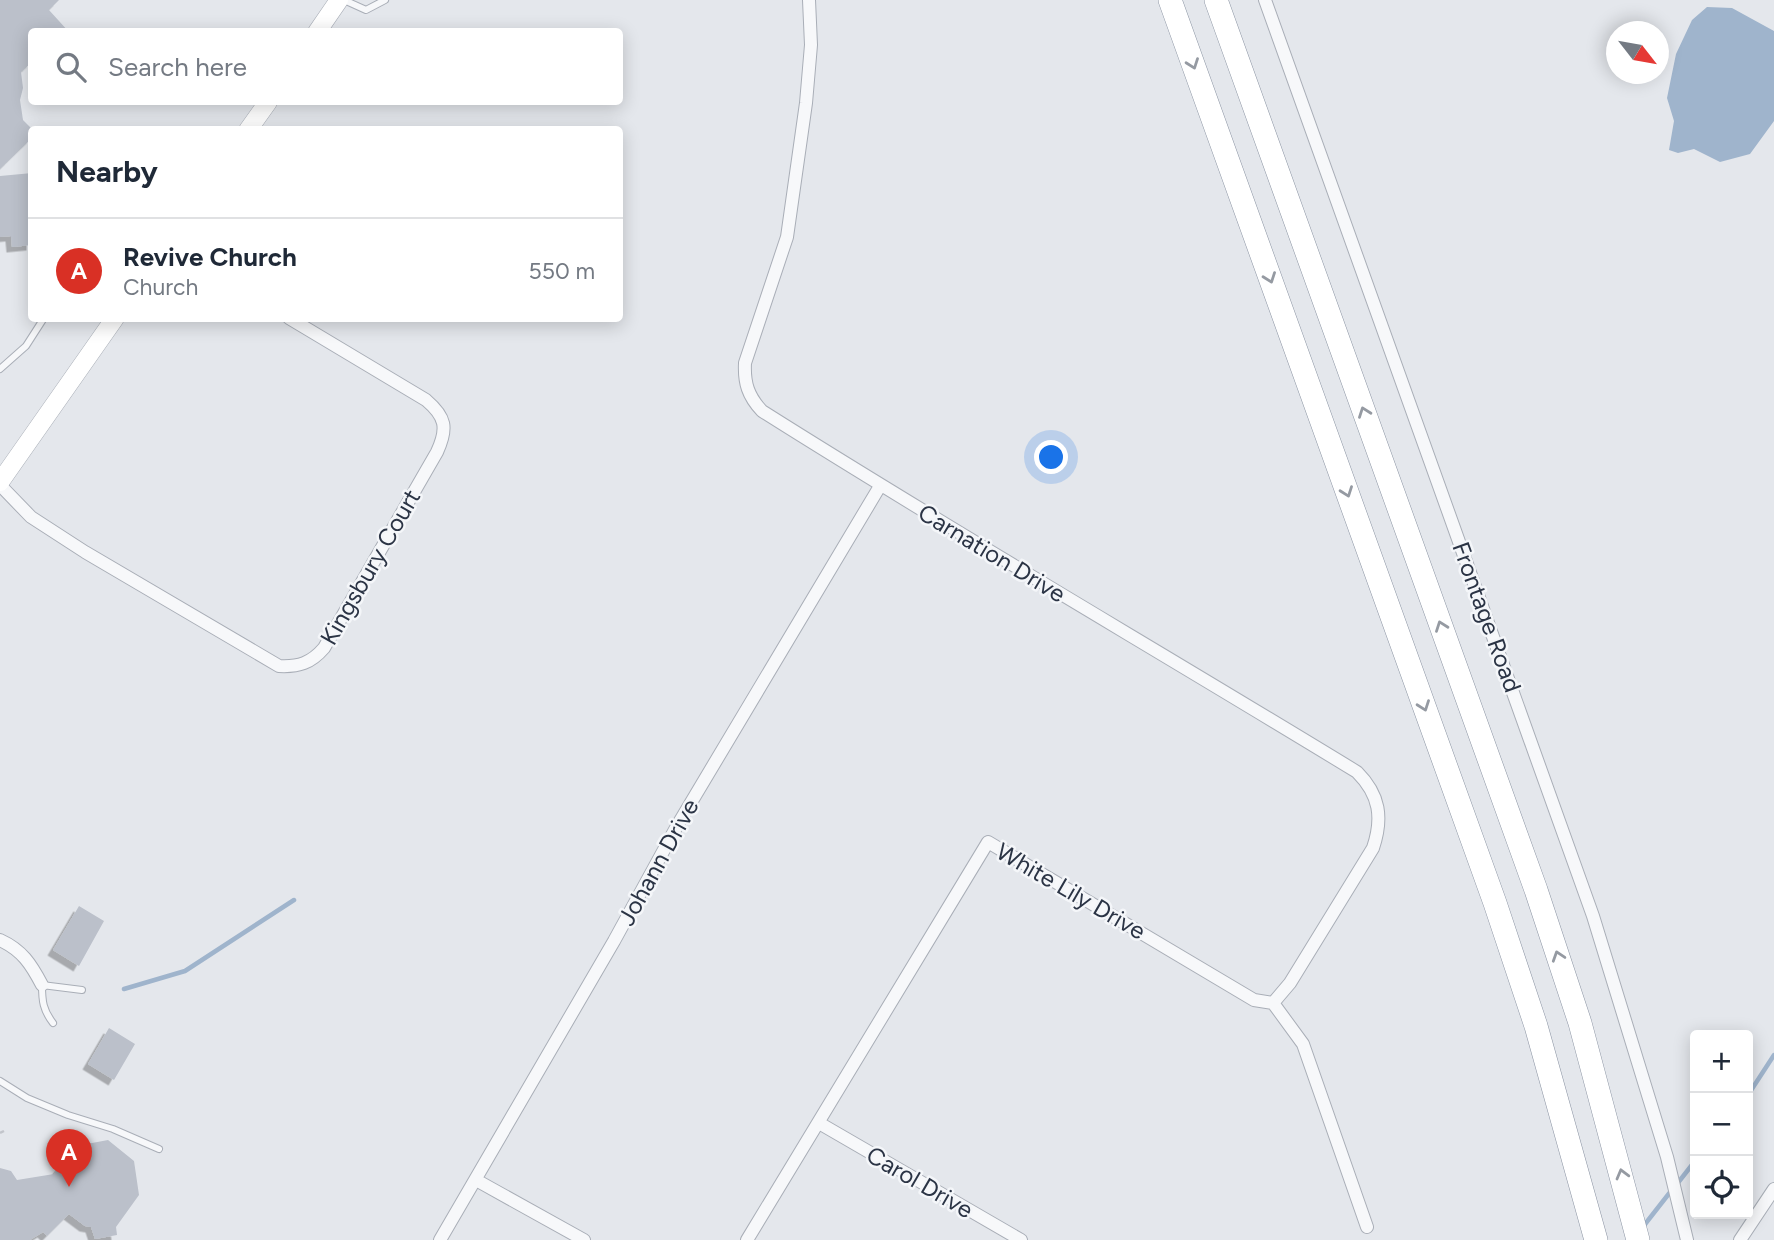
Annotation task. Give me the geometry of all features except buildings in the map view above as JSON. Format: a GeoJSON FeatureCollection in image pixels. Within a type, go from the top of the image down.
{"type":"FeatureCollection","features":[{"type":"Feature","properties":{"kind":"highway"},"geometry":{"type":"LineString","coordinates":[[1170,0],[1495,903],[1536,1026],[1596,1240]]}},
{"type":"Feature","properties":{"kind":"highway"},"geometry":{"type":"LineString","coordinates":[[1216,0],[1536,890],[1580,1023],[1639,1240]]}},
{"type":"Feature","properties":{"kind":"main road"},"geometry":{"type":"LineString","coordinates":[[320,28],[341,0]]}},
{"type":"Feature","properties":{"kind":"main road"},"geometry":{"type":"LineString","coordinates":[[251,126],[266,105]]}},
{"type":"Feature","properties":{"kind":"main road"},"geometry":{"type":"LineString","coordinates":[[0,484],[113,322]]}},
{"type":"Feature","properties":{"kind":"street","name":"Carnation Drive"},"geometry":{"type":"LineString","coordinates":[[810,0],[811,45],[806,103],[787,237],[745,363],[744,378],[752,401],[762,411],[880,485],[1280,725],[1357,772],[1366,781],[1373,792],[1380,817],[1379,831],[1373,848],[1290,983],[1273,1003]]}},
{"type":"Feature","properties":{"kind":"street","name":"Frontage Road"},"geometry":{"type":"LineString","coordinates":[[1265,0],[1593,916],[1667,1157],[1688,1240]]}},
{"type":"Feature","properties":{"kind":"street","name":"Kingsbury Court"},"geometry":{"type":"LineString","coordinates":[[0,484],[41,524],[279,666],[306,664],[324,648],[437,452],[445,430],[441,417],[426,400],[296,322]]}},
{"type":"Feature","properties":{"kind":"street","name":"Johann Drive"},"geometry":{"type":"LineString","coordinates":[[440,1240],[614,941],[677,826],[880,485]]}},
{"type":"Feature","properties":{"kind":"street","name":"White Lily Drive"},"geometry":{"type":"LineString","coordinates":[[747,1240],[988,842],[1254,1000],[1273,1003]]}},
{"type":"Feature","properties":{"kind":"street"},"geometry":{"type":"LineString","coordinates":[[0,940],[29,960],[42,985]]}},
{"type":"Feature","properties":{"kind":"street"},"geometry":{"type":"LineString","coordinates":[[1273,1003],[1303,1044],[1367,1227]]}},
{"type":"Feature","properties":{"kind":"street","name":"Carol Drive"},"geometry":{"type":"LineString","coordinates":[[819,1123],[1021,1240]]}},
{"type":"Feature","properties":{"kind":"street"},"geometry":{"type":"LineString","coordinates":[[476,1180],[584,1240]]}},
{"type":"Feature","properties":{"kind":"street"},"geometry":{"type":"LineString","coordinates":[[1740,1240],[1774,1189]]}},
{"type":"Feature","properties":{"kind":"lane"},"geometry":{"type":"LineString","coordinates":[[341,0],[366,10],[385,0]]}},
{"type":"Feature","properties":{"kind":"lane"},"geometry":{"type":"LineString","coordinates":[[0,369],[26,346],[41,322]]}},
{"type":"Feature","properties":{"kind":"lane"},"geometry":{"type":"LineString","coordinates":[[53,1023],[42,1004],[42,985],[82,990]]}},
{"type":"Feature","properties":{"kind":"lane"},"geometry":{"type":"LineString","coordinates":[[0,1081],[27,1098],[159,1149]]}},
{"type":"Feature","properties":{"kind":"water"},"geometry":{"type":"Polygon","coordinates":[[[1707,7],[1732,8],[1774,31],[1774,121],[1750,154],[1720,162],[1694,149],[1678,153],[1669,150],[1674,121],[1667,98],[1676,54],[1692,20],[1707,7]]]}},
{"type":"Feature","properties":{"kind":"waterway"},"geometry":{"type":"LineString","coordinates":[[124,989],[185,971],[294,900]]}},
{"type":"Feature","properties":{"kind":"waterway"},"geometry":{"type":"LineString","coordinates":[[1749,1093],[1774,1055]]}},
{"type":"Feature","properties":{"kind":"waterway"},"geometry":{"type":"LineString","coordinates":[[1677,1184],[1690,1167]]}},
{"type":"Feature","properties":{"kind":"waterway"},"geometry":{"type":"LineString","coordinates":[[1642,1228],[1671,1191]]}},
{"type":"Feature","properties":{"kind":"place","name":"Revive Church"},"geometry":{"type":"Point","coordinates":[69,1187]}}]}
